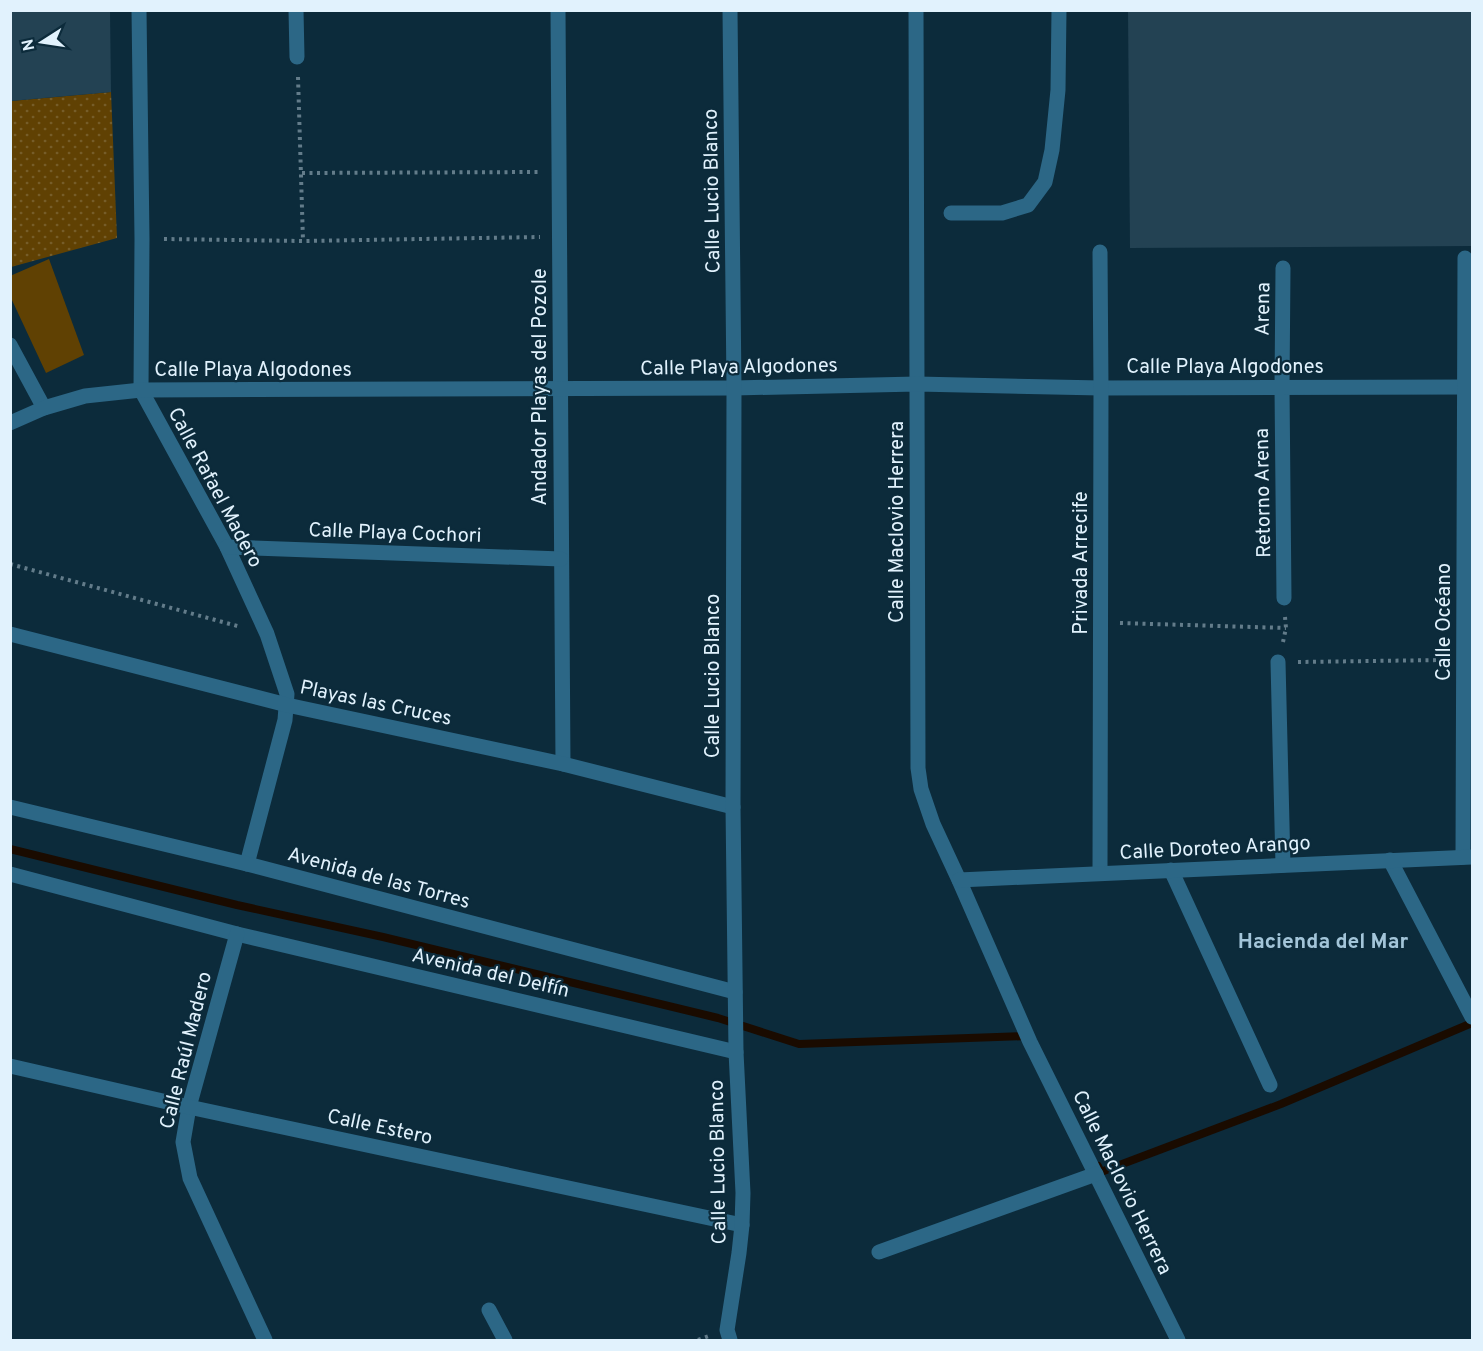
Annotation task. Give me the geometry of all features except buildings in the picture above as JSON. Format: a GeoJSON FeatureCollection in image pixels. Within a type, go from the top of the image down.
{"type":"FeatureCollection","features":[{"type":"Feature","properties":{"kind":"street","name":"Calle Rafael Madero"},"geometry":{"type":"LineString","coordinates":[[139,10],[141,390],[227,547],[267,633],[287,694],[285,720],[247,864]]}},
{"type":"Feature","properties":{"kind":"street"},"geometry":{"type":"LineString","coordinates":[[296,10],[297,57]]}},
{"type":"Feature","properties":{"kind":"street","name":"Andador Playas del Pozole"},"geometry":{"type":"LineString","coordinates":[[558,10],[563,764]]}},
{"type":"Feature","properties":{"kind":"street","name":"Calle Lucio Blanco"},"geometry":{"type":"LineString","coordinates":[[730,10],[734,388],[735,992],[743,1193],[739,1253],[727,1330],[730,1341]]}},
{"type":"Feature","properties":{"kind":"street","name":"Calle Maclovio Herrera"},"geometry":{"type":"LineString","coordinates":[[916,10],[918,768],[921,789],[933,824],[1030,1042],[1178,1341]]}},
{"type":"Feature","properties":{"kind":"street"},"geometry":{"type":"LineString","coordinates":[[951,213],[1002,213],[1028,205],[1045,182],[1052,150],[1057,100],[1059,10]]}},
{"type":"Feature","properties":{"kind":"street","name":"Privada Arrecife"},"geometry":{"type":"LineString","coordinates":[[1100,873],[1101,252]]}},
{"type":"Feature","properties":{"kind":"street","name":"Calle Océano"},"geometry":{"type":"LineString","coordinates":[[1465,258],[1469,387],[1464,660],[1468,857]]}},
{"type":"Feature","properties":{"kind":"street","name":"Arena"},"geometry":{"type":"LineString","coordinates":[[1282,387],[1283,268]]}},
{"type":"Feature","properties":{"kind":"street"},"geometry":{"type":"LineString","coordinates":[[10,345],[44,408]]}},
{"type":"Feature","properties":{"kind":"street","name":"Calle Playa Algodones"},"geometry":{"type":"LineString","coordinates":[[10,423],[44,408],[85,396],[141,390],[734,388],[917,384],[1101,388],[1469,387]]}},
{"type":"Feature","properties":{"kind":"street","name":"Retorno Arena"},"geometry":{"type":"LineString","coordinates":[[1282,387],[1284,598]]}},
{"type":"Feature","properties":{"kind":"street","name":"Calle Playa Cochori"},"geometry":{"type":"LineString","coordinates":[[227,547],[561,559]]}},
{"type":"Feature","properties":{"kind":"street","name":"Playas las Cruces"},"geometry":{"type":"LineString","coordinates":[[10,634],[287,705],[563,764],[733,807]]}},
{"type":"Feature","properties":{"kind":"street"},"geometry":{"type":"LineString","coordinates":[[1278,662],[1283,865]]}},
{"type":"Feature","properties":{"kind":"street","name":"Avenida de las Torres"},"geometry":{"type":"LineString","coordinates":[[10,807],[247,864],[735,992]]}},
{"type":"Feature","properties":{"kind":"street","name":"Calle Doroteo Arango"},"geometry":{"type":"LineString","coordinates":[[959,880],[1468,857]]}},
{"type":"Feature","properties":{"kind":"street"},"geometry":{"type":"LineString","coordinates":[[1390,860],[1473,1017]]}},
{"type":"Feature","properties":{"kind":"street"},"geometry":{"type":"LineString","coordinates":[[1172,870],[1270,1085]]}},
{"type":"Feature","properties":{"kind":"street"},"geometry":{"type":"LineString","coordinates":[[10,874],[237,934]]}},
{"type":"Feature","properties":{"kind":"street","name":"Avenida del Delfín"},"geometry":{"type":"LineString","coordinates":[[237,934],[736,1052]]}},
{"type":"Feature","properties":{"kind":"street","name":"Calle Raúl Madero"},"geometry":{"type":"LineString","coordinates":[[237,934],[189,1107],[183,1142],[190,1178],[265,1341]]}},
{"type":"Feature","properties":{"kind":"street","name":"Calle Estero"},"geometry":{"type":"LineString","coordinates":[[10,1066],[189,1107],[742,1225]]}},
{"type":"Feature","properties":{"kind":"street"},"geometry":{"type":"LineString","coordinates":[[879,1252],[1096,1174]]}},
{"type":"Feature","properties":{"kind":"street"},"geometry":{"type":"LineString","coordinates":[[489,1310],[505,1341]]}},
{"type":"Feature","properties":{"kind":"path"},"geometry":{"type":"LineString","coordinates":[[297,57],[303,241]]}},
{"type":"Feature","properties":{"kind":"path"},"geometry":{"type":"LineString","coordinates":[[302,173],[559,172]]}},
{"type":"Feature","properties":{"kind":"path"},"geometry":{"type":"LineString","coordinates":[[142,239],[303,241],[560,237]]}},
{"type":"Feature","properties":{"kind":"path"},"geometry":{"type":"LineString","coordinates":[[10,564],[267,633]]}},
{"type":"Feature","properties":{"kind":"path"},"geometry":{"type":"LineString","coordinates":[[1284,598],[1286,628],[1278,662],[1464,660]]}},
{"type":"Feature","properties":{"kind":"path"},"geometry":{"type":"LineString","coordinates":[[1101,623],[1286,628]]}},
{"type":"Feature","properties":{"kind":"shaded area"},"geometry":{"type":"Polygon","coordinates":[[[111,92],[117,238],[11,267],[11,101],[111,92]]]}},
{"type":"Feature","properties":{"kind":"shaded area"},"geometry":{"type":"Polygon","coordinates":[[[49,259],[84,355],[46,373],[11,298],[10,276],[49,259]]]}},
{"type":"Feature","properties":{"kind":"waterway"},"geometry":{"type":"LineString","coordinates":[[10,849],[718,1018],[799,1044],[1027,1036],[1029,1039]]}},
{"type":"Feature","properties":{"kind":"waterway"},"geometry":{"type":"LineString","coordinates":[[1098,1166],[1101,1172],[1281,1104],[1472,1023]]}},
{"type":"Feature","properties":{"kind":"district","name":"Hacienda del Mar"},"geometry":{"type":"Point","coordinates":[1323,941]}}]}
